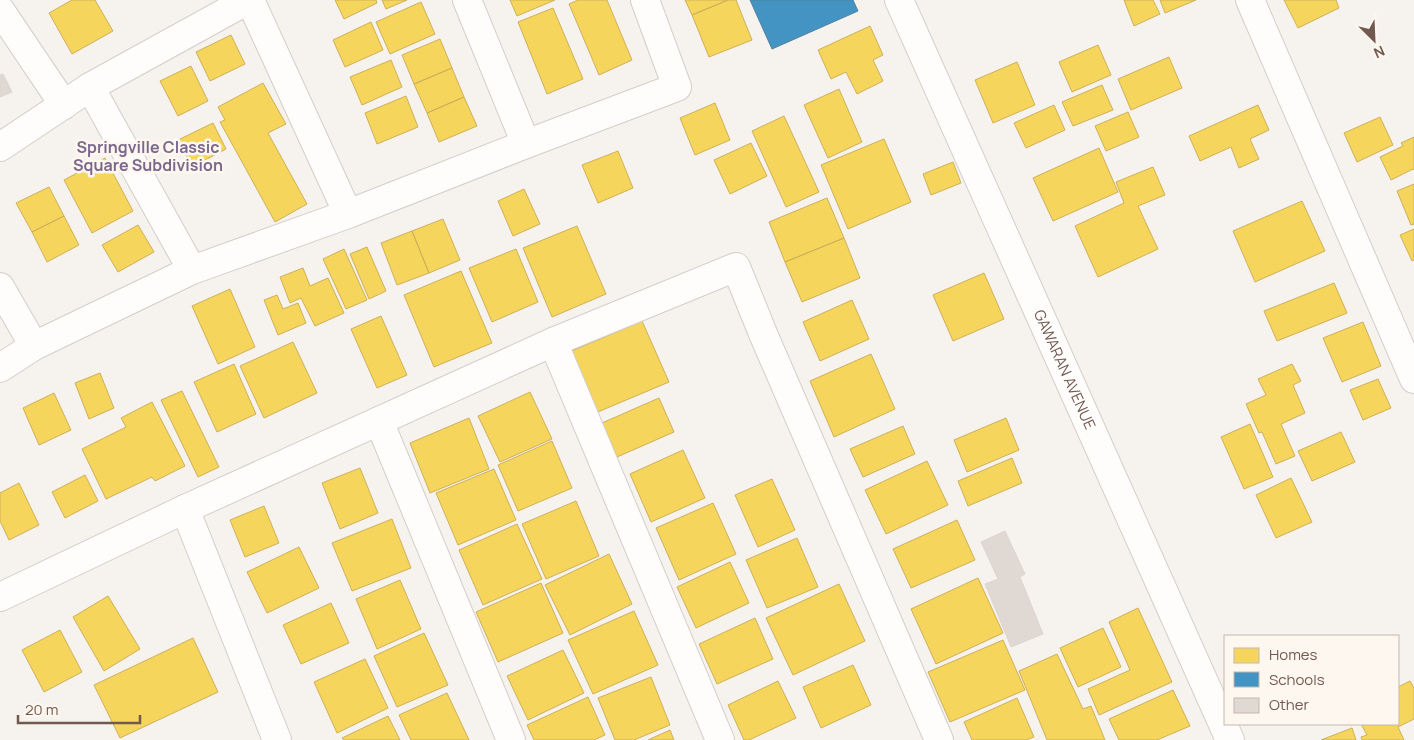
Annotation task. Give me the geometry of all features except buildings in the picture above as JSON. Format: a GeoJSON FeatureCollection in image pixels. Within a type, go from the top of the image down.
{"type":"FeatureCollection","features":[{"type":"Feature","properties":{"kind":"street"},"geometry":{"type":"LineString","coordinates":[[0,147],[90,87],[249,0],[348,214]]}},
{"type":"Feature","properties":{"kind":"street"},"geometry":{"type":"LineString","coordinates":[[467,0],[526,144]]}},
{"type":"Feature","properties":{"kind":"street"},"geometry":{"type":"LineString","coordinates":[[0,368],[34,346],[192,270],[348,214],[677,87],[645,0]]}},
{"type":"Feature","properties":{"kind":"street","name":"GAWARAN AVENUE"},"geometry":{"type":"LineString","coordinates":[[899,0],[1230,740]]}},
{"type":"Feature","properties":{"kind":"street"},"geometry":{"type":"LineString","coordinates":[[1250,0],[1414,380]]}},
{"type":"Feature","properties":{"kind":"street"},"geometry":{"type":"LineString","coordinates":[[0,10],[64,105]]}},
{"type":"Feature","properties":{"kind":"street"},"geometry":{"type":"LineString","coordinates":[[90,87],[192,270]]}},
{"type":"Feature","properties":{"kind":"street"},"geometry":{"type":"LineString","coordinates":[[0,597],[184,509],[552,342],[736,267],[939,740]]}},
{"type":"Feature","properties":{"kind":"street"},"geometry":{"type":"LineString","coordinates":[[0,287],[34,346]]}},
{"type":"Feature","properties":{"kind":"street"},"geometry":{"type":"LineString","coordinates":[[552,342],[720,740]]}},
{"type":"Feature","properties":{"kind":"street"},"geometry":{"type":"LineString","coordinates":[[379,421],[511,740]]}},
{"type":"Feature","properties":{"kind":"street"},"geometry":{"type":"LineString","coordinates":[[184,509],[277,740]]}},
{"type":"Feature","properties":{"kind":"district","name":"Springville Classic Square Subdivision"},"geometry":{"type":"Point","coordinates":[148,156]}}]}
